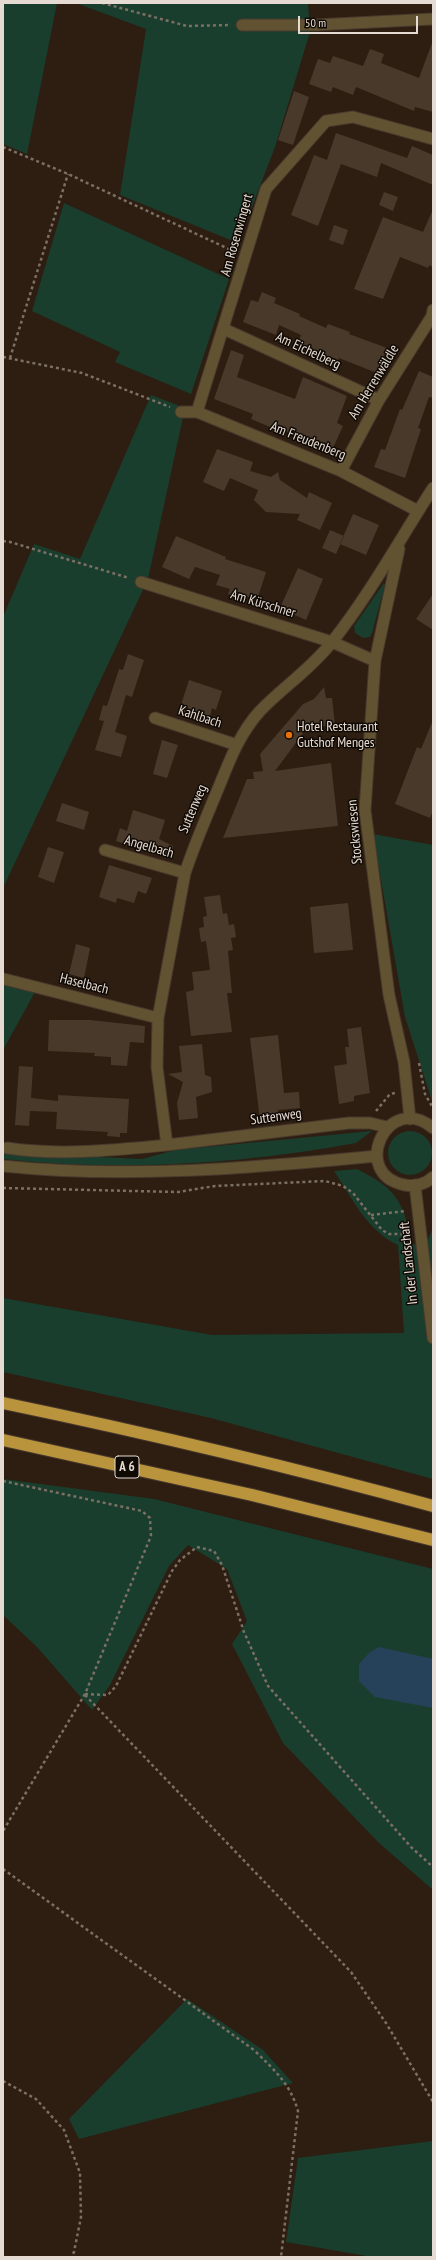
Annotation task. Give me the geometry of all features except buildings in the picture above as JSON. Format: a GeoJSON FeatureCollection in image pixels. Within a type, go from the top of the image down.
{"type":"FeatureCollection","features":[{"type":"Feature","properties":{"kind":"highway"},"geometry":{"type":"LineString","coordinates":[[3,1403],[158,1436],[298,1470],[433,1506]]}},
{"type":"Feature","properties":{"kind":"highway","name":"A 6"},"geometry":{"type":"LineString","coordinates":[[3,1440],[252,1495],[429,1539]]}},
{"type":"Feature","properties":{"kind":"street"},"geometry":{"type":"LineString","coordinates":[[242,25],[315,25],[433,19]]}},
{"type":"Feature","properties":{"kind":"street","name":"Am Rosenwingert"},"geometry":{"type":"LineString","coordinates":[[197,412],[224,329],[266,189],[326,121],[353,118],[433,139]]}},
{"type":"Feature","properties":{"kind":"street","name":"Am Herrenwäldle"},"geometry":{"type":"LineString","coordinates":[[341,471],[379,400],[432,316],[433,310]]}},
{"type":"Feature","properties":{"kind":"street","name":"Am Eichelberg"},"geometry":{"type":"LineString","coordinates":[[224,329],[379,400]]}},
{"type":"Feature","properties":{"kind":"street","name":"Am Freudenberg"},"geometry":{"type":"LineString","coordinates":[[181,412],[197,412],[341,471],[418,511]]}},
{"type":"Feature","properties":{"kind":"street"},"geometry":{"type":"LineString","coordinates":[[400,543],[433,488]]}},
{"type":"Feature","properties":{"kind":"street","name":"Suttenweg"},"geometry":{"type":"LineString","coordinates":[[167,1145],[157,1067],[158,1018],[186,873],[192,852],[236,745],[260,711],[317,659],[332,642],[400,543]]}},
{"type":"Feature","properties":{"kind":"street","name":"Stockswiesen"},"geometry":{"type":"LineString","coordinates":[[400,543],[375,661],[365,810],[389,995],[404,1062],[410,1119]]}},
{"type":"Feature","properties":{"kind":"street","name":"Am Kürschner"},"geometry":{"type":"LineString","coordinates":[[141,582],[332,642],[375,661]]}},
{"type":"Feature","properties":{"kind":"street","name":"Kahlbach"},"geometry":{"type":"LineString","coordinates":[[155,718],[236,745]]}},
{"type":"Feature","properties":{"kind":"street","name":"Angelbach"},"geometry":{"type":"LineString","coordinates":[[105,850],[186,873]]}},
{"type":"Feature","properties":{"kind":"street","name":"Haselbach"},"geometry":{"type":"LineString","coordinates":[[4,980],[158,1018]]}},
{"type":"Feature","properties":{"kind":"street"},"geometry":{"type":"LineString","coordinates":[[433,1128],[419,1120],[410,1119],[398,1121],[387,1127],[380,1136],[376,1147],[381,1170],[388,1178],[398,1184],[421,1184],[433,1177]]}},
{"type":"Feature","properties":{"kind":"street","name":"Suttenweg"},"geometry":{"type":"LineString","coordinates":[[7,1148],[28,1151],[109,1151],[349,1123],[370,1123],[387,1127]]}},
{"type":"Feature","properties":{"kind":"street"},"geometry":{"type":"LineString","coordinates":[[3,1166],[83,1172],[175,1171],[377,1156]]}},
{"type":"Feature","properties":{"kind":"street","name":"In der Landschaft"},"geometry":{"type":"LineString","coordinates":[[415,1185],[433,1338]]}},
{"type":"Feature","properties":{"kind":"path"},"geometry":{"type":"LineString","coordinates":[[102,3],[187,26],[242,25]]}},
{"type":"Feature","properties":{"kind":"path"},"geometry":{"type":"LineString","coordinates":[[3,147],[68,174],[246,257]]}},
{"type":"Feature","properties":{"kind":"path"},"geometry":{"type":"LineString","coordinates":[[10,358],[68,174]]}},
{"type":"Feature","properties":{"kind":"path"},"geometry":{"type":"LineString","coordinates":[[3,357],[82,373],[181,412]]}},
{"type":"Feature","properties":{"kind":"path"},"geometry":{"type":"LineString","coordinates":[[3,541],[141,582]]}},
{"type":"Feature","properties":{"kind":"path"},"geometry":{"type":"LineString","coordinates":[[3,1188],[178,1192],[216,1186],[316,1181],[343,1186],[352,1192],[371,1216],[389,1234],[397,1236],[421,1233]]}},
{"type":"Feature","properties":{"kind":"path"},"geometry":{"type":"LineString","coordinates":[[371,1216],[418,1209]]}},
{"type":"Feature","properties":{"kind":"path"},"geometry":{"type":"LineString","coordinates":[[3,1482],[142,1511],[150,1518],[151,1536],[85,1694],[3,1831]]}},
{"type":"Feature","properties":{"kind":"path"},"geometry":{"type":"LineString","coordinates":[[85,1694],[108,1695],[116,1686],[172,1571],[180,1560],[197,1547],[214,1551],[222,1565],[244,1632],[268,1686],[412,1848],[433,1867]]}},
{"type":"Feature","properties":{"kind":"path"},"geometry":{"type":"LineString","coordinates":[[85,1694],[351,1972],[386,2023],[433,2102]]}},
{"type":"Feature","properties":{"kind":"path"},"geometry":{"type":"LineString","coordinates":[[3,1869],[254,2050],[285,2081],[293,2094],[298,2111],[280,2257]]}},
{"type":"Feature","properties":{"kind":"path"},"geometry":{"type":"LineString","coordinates":[[3,2081],[36,2099],[64,2130],[80,2173],[81,2217],[74,2252],[71,2257]]}},
{"type":"Feature","properties":{"kind":"green space"},"geometry":{"type":"Polygon","coordinates":[[[4,3],[57,3],[27,154],[3,144],[4,3]]]}},
{"type":"Feature","properties":{"kind":"green space"},"geometry":{"type":"Polygon","coordinates":[[[76,3],[308,3],[310,32],[275,147],[238,243],[120,195],[146,29],[76,3]]]}},
{"type":"Feature","properties":{"kind":"green space"},"geometry":{"type":"Polygon","coordinates":[[[64,203],[229,279],[191,394],[115,362],[120,352],[32,311],[64,203]]]}},
{"type":"Feature","properties":{"kind":"green space"},"geometry":{"type":"Polygon","coordinates":[[[151,395],[185,408],[148,579],[3,888],[3,617],[34,544],[80,559],[151,395]]]}},
{"type":"Feature","properties":{"kind":"green space"},"geometry":{"type":"Polygon","coordinates":[[[384,583],[385,585],[372,633],[370,637],[363,638],[355,633],[354,626],[384,583]]]}},
{"type":"Feature","properties":{"kind":"green space"},"geometry":{"type":"Polygon","coordinates":[[[373,834],[433,845],[433,1104],[405,1017],[373,834]]]}},
{"type":"Feature","properties":{"kind":"green space"},"geometry":{"type":"Polygon","coordinates":[[[3,985],[35,992],[3,1050],[3,985]]]}},
{"type":"Feature","properties":{"kind":"green space"},"geometry":{"type":"Polygon","coordinates":[[[372,1131],[356,1143],[225,1161],[180,1164],[91,1165],[3,1159],[3,1143],[34,1154],[142,1159],[175,1150],[372,1131]]]}},
{"type":"Feature","properties":{"kind":"green space"},"geometry":{"type":"Polygon","coordinates":[[[406,1131],[414,1131],[419,1132],[426,1137],[431,1144],[431,1162],[426,1169],[419,1174],[406,1175],[398,1172],[391,1165],[388,1157],[388,1149],[391,1141],[398,1134],[406,1131]]]}},
{"type":"Feature","properties":{"kind":"green space"},"geometry":{"type":"Polygon","coordinates":[[[357,1169],[381,1183],[390,1190],[396,1198],[402,1207],[406,1218],[412,1245],[428,1240],[433,1227],[433,1479],[211,1418],[3,1372],[3,1298],[212,1335],[404,1333],[398,1245],[387,1239],[369,1223],[354,1203],[334,1171],[357,1169]]]}},
{"type":"Feature","properties":{"kind":"green space"},"geometry":{"type":"Polygon","coordinates":[[[3,1479],[154,1499],[433,1569],[433,1890],[379,1843],[283,1743],[232,1644],[247,1621],[227,1569],[188,1545],[169,1566],[110,1685],[92,1710],[37,1647],[3,1615],[3,1479]]]}},
{"type":"Feature","properties":{"kind":"green space"},"geometry":{"type":"Polygon","coordinates":[[[187,1999],[263,2050],[293,2083],[79,2139],[69,2119],[187,1999]]]}},
{"type":"Feature","properties":{"kind":"green space"},"geometry":{"type":"Polygon","coordinates":[[[433,2141],[433,2257],[372,2257],[286,2242],[298,2158],[433,2141]]]}},
{"type":"Feature","properties":{"kind":"water"},"geometry":{"type":"Polygon","coordinates":[[[379,1647],[433,1659],[433,1708],[375,1697],[359,1681],[359,1664],[369,1653],[379,1647]]]}},
{"type":"Feature","properties":{"kind":"place","name":"Hotel Restaurant Gutshof Menges"},"geometry":{"type":"Point","coordinates":[289,735]}}]}
